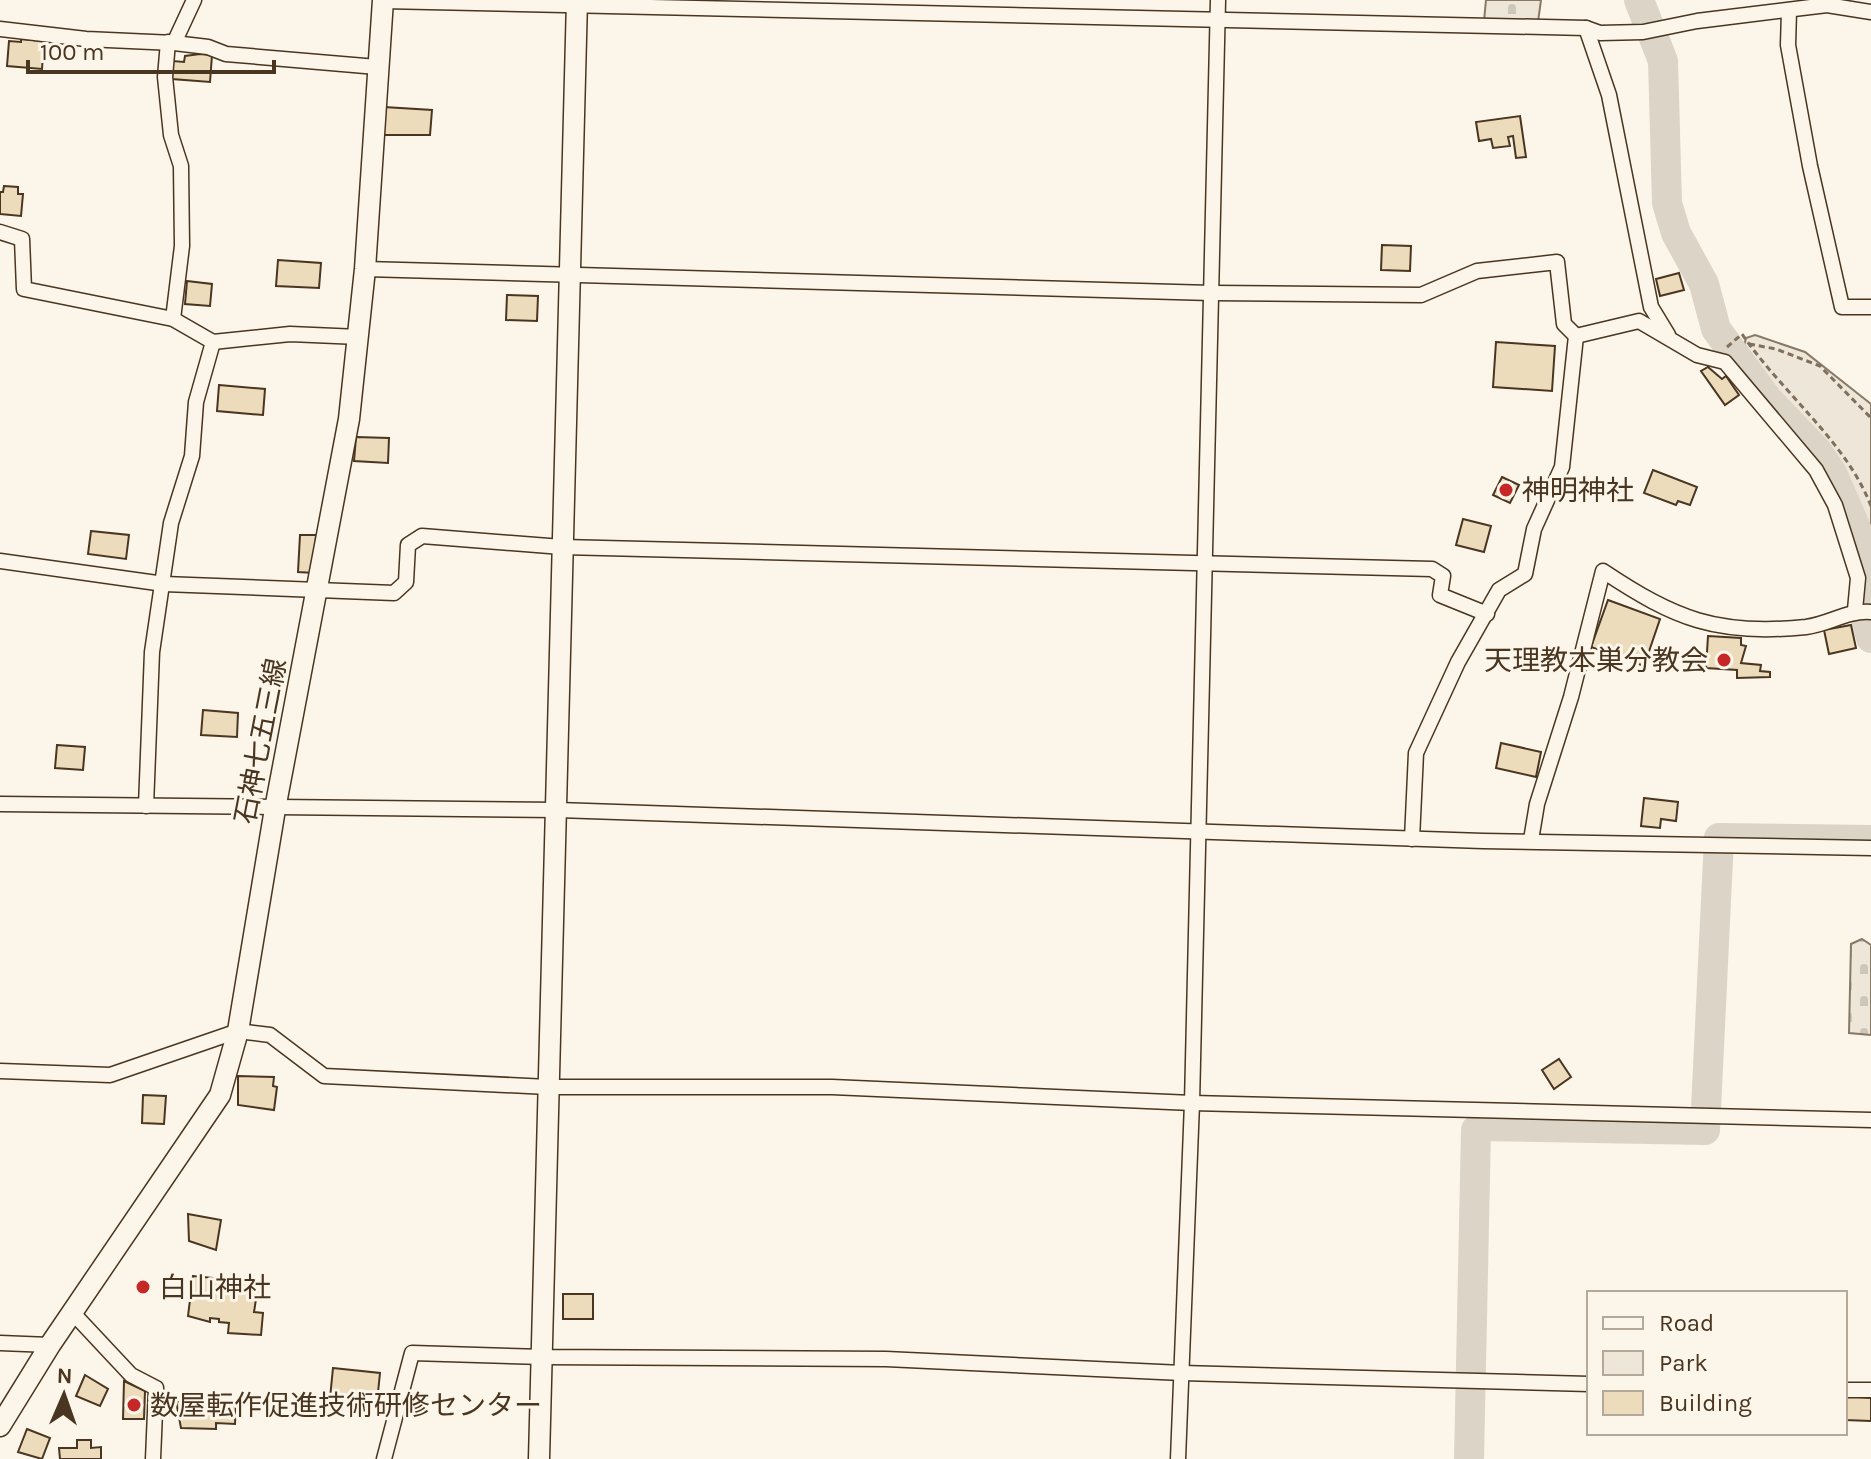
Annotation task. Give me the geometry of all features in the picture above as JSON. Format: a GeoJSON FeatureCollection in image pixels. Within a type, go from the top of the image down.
{"type":"FeatureCollection","features":[{"type":"Feature","properties":{"kind":"main road","name":"石神七五三線"},"geometry":{"type":"LineString","coordinates":[[0,1426],[50,1345],[220,1095],[238,1031],[275,809],[349,419],[365,269],[383,0]]}},
{"type":"Feature","properties":{"kind":"main road"},"geometry":{"type":"LineString","coordinates":[[539,1459],[577,3]]}},
{"type":"Feature","properties":{"kind":"street"},"geometry":{"type":"LineString","coordinates":[[173,319],[182,230],[181,166],[171,135],[165,77],[171,42],[194,0]]}},
{"type":"Feature","properties":{"kind":"street"},"geometry":{"type":"LineString","coordinates":[[383,0],[1586,28],[1600,33],[1643,32],[1827,5],[1871,12]]}},
{"type":"Feature","properties":{"kind":"street"},"geometry":{"type":"LineString","coordinates":[[1178,1459],[1192,1103],[1218,0]]}},
{"type":"Feature","properties":{"kind":"street"},"geometry":{"type":"LineString","coordinates":[[1789,11],[1788,45],[1810,166],[1842,307],[1871,307]]}},
{"type":"Feature","properties":{"kind":"street"},"geometry":{"type":"LineString","coordinates":[[1586,28],[1609,95],[1651,307],[1669,337]]}},
{"type":"Feature","properties":{"kind":"street"},"geometry":{"type":"LineString","coordinates":[[0,29],[86,39],[171,42],[226,54],[377,67]]}},
{"type":"Feature","properties":{"kind":"street"},"geometry":{"type":"LineString","coordinates":[[0,232],[22,239],[24,289],[173,319],[213,342],[290,334],[359,337]]}},
{"type":"Feature","properties":{"kind":"street"},"geometry":{"type":"LineString","coordinates":[[365,269],[1211,293],[1421,295],[1477,271],[1557,262],[1564,324],[1576,336]]}},
{"type":"Feature","properties":{"kind":"street"},"geometry":{"type":"LineString","coordinates":[[1576,336],[1639,321],[1697,355],[1725,362],[1816,470],[1835,505],[1858,578],[1855,610]]}},
{"type":"Feature","properties":{"kind":"street"},"geometry":{"type":"LineString","coordinates":[[1412,839],[1416,753],[1458,662],[1499,590],[1525,574],[1534,529],[1562,467],[1576,336]]}},
{"type":"Feature","properties":{"kind":"street"},"geometry":{"type":"LineString","coordinates":[[146,806],[152,652],[171,523],[192,456],[196,402],[213,342]]}},
{"type":"Feature","properties":{"kind":"street"},"geometry":{"type":"LineString","coordinates":[[0,561],[164,584],[394,593],[406,582],[408,545],[422,536],[562,547],[1432,569],[1443,576],[1440,595],[1487,614]]}},
{"type":"Feature","properties":{"kind":"street"},"geometry":{"type":"LineString","coordinates":[[1531,840],[1537,804],[1571,697],[1603,571],[1655,606],[1708,625],[1809,627],[1855,610],[1871,612]]}},
{"type":"Feature","properties":{"kind":"street"},"geometry":{"type":"LineString","coordinates":[[0,804],[558,810],[1412,839],[1871,848]]}},
{"type":"Feature","properties":{"kind":"street"},"geometry":{"type":"LineString","coordinates":[[0,1071],[110,1075],[238,1031],[270,1035],[324,1076],[548,1087],[832,1087],[1192,1103],[1871,1120]]}},
{"type":"Feature","properties":{"kind":"street"},"geometry":{"type":"LineString","coordinates":[[72,1312],[131,1375],[156,1388],[153,1459]]}},
{"type":"Feature","properties":{"kind":"street"},"geometry":{"type":"LineString","coordinates":[[0,1343],[50,1345]]}},
{"type":"Feature","properties":{"kind":"street"},"geometry":{"type":"LineString","coordinates":[[384,1459],[412,1353],[886,1359],[1182,1373],[1587,1384]]}},
{"type":"Feature","properties":{"kind":"street"},"geometry":{"type":"LineString","coordinates":[[1847,1390],[1871,1390]]}},
{"type":"Feature","properties":{"kind":"path"},"geometry":{"type":"LineString","coordinates":[[1871,418],[1820,366],[1776,349],[1749,344],[1777,382],[1860,477],[1871,506]]}},
{"type":"Feature","properties":{"kind":"green space"},"geometry":{"type":"Polygon","coordinates":[[[1486,0],[1541,0],[1538,22],[1484,21],[1486,0]]]}},
{"type":"Feature","properties":{"kind":"green space"},"geometry":{"type":"Polygon","coordinates":[[[1755,335],[1805,352],[1871,404],[1871,550],[1830,459],[1763,388],[1743,350],[1746,338],[1755,335]]]}},
{"type":"Feature","properties":{"kind":"green space"},"geometry":{"type":"Polygon","coordinates":[[[1862,939],[1871,945],[1871,1035],[1849,1033],[1851,944],[1862,939]]]}},
{"type":"Feature","properties":{"kind":"building"},"geometry":{"type":"Polygon","coordinates":[[[21,39],[44,41],[42,69],[7,66],[9,41],[21,42],[21,39]]]}},
{"type":"Feature","properties":{"kind":"building"},"geometry":{"type":"Polygon","coordinates":[[[212,55],[210,82],[172,79],[173,61],[184,62],[185,56],[212,55]]]}},
{"type":"Feature","properties":{"kind":"building"},"geometry":{"type":"Polygon","coordinates":[[[384,107],[432,110],[430,135],[382,135],[384,107]]]}},
{"type":"Feature","properties":{"kind":"building"},"geometry":{"type":"Polygon","coordinates":[[[1520,116],[1526,157],[1516,158],[1513,136],[1508,137],[1510,146],[1493,148],[1491,139],[1479,141],[1476,122],[1520,116]]]}},
{"type":"Feature","properties":{"kind":"building"},"geometry":{"type":"Polygon","coordinates":[[[4,186],[18,187],[18,194],[23,194],[21,216],[0,214],[0,192],[3,192],[4,186]]]}},
{"type":"Feature","properties":{"kind":"building"},"geometry":{"type":"Polygon","coordinates":[[[1382,245],[1411,246],[1410,271],[1381,270],[1382,245]]]}},
{"type":"Feature","properties":{"kind":"building"},"geometry":{"type":"Polygon","coordinates":[[[278,260],[321,263],[319,288],[276,286],[278,260]]]}},
{"type":"Feature","properties":{"kind":"building"},"geometry":{"type":"Polygon","coordinates":[[[1679,273],[1684,290],[1660,296],[1656,279],[1679,273]]]}},
{"type":"Feature","properties":{"kind":"building"},"geometry":{"type":"Polygon","coordinates":[[[187,281],[212,284],[210,306],[185,304],[187,281]]]}},
{"type":"Feature","properties":{"kind":"building"},"geometry":{"type":"Polygon","coordinates":[[[507,295],[538,296],[537,321],[506,320],[507,295]]]}},
{"type":"Feature","properties":{"kind":"building"},"geometry":{"type":"Polygon","coordinates":[[[1496,342],[1555,346],[1552,391],[1493,387],[1496,342]]]}},
{"type":"Feature","properties":{"kind":"building"},"geometry":{"type":"Polygon","coordinates":[[[1708,367],[1722,379],[1726,376],[1739,395],[1725,405],[1701,371],[1708,367]]]}},
{"type":"Feature","properties":{"kind":"building"},"geometry":{"type":"Polygon","coordinates":[[[219,385],[265,389],[263,415],[217,411],[219,385]]]}},
{"type":"Feature","properties":{"kind":"building"},"geometry":{"type":"Polygon","coordinates":[[[356,437],[389,438],[388,463],[354,461],[356,437]]]}},
{"type":"Feature","properties":{"kind":"building"},"geometry":{"type":"Polygon","coordinates":[[[1653,470],[1697,487],[1690,505],[1678,501],[1676,505],[1644,493],[1653,470]]]}},
{"type":"Feature","properties":{"kind":"building","name":"神明神社"},"geometry":{"type":"Polygon","coordinates":[[[1502,477],[1519,485],[1510,503],[1493,495],[1502,477]]]}},
{"type":"Feature","properties":{"kind":"building"},"geometry":{"type":"Polygon","coordinates":[[[1463,519],[1491,526],[1484,552],[1456,545],[1463,519]]]}},
{"type":"Feature","properties":{"kind":"building"},"geometry":{"type":"Polygon","coordinates":[[[91,531],[129,535],[126,559],[88,554],[91,531]]]}},
{"type":"Feature","properties":{"kind":"building"},"geometry":{"type":"Polygon","coordinates":[[[300,535],[316,535],[314,573],[298,572],[300,535]]]}},
{"type":"Feature","properties":{"kind":"building"},"geometry":{"type":"Polygon","coordinates":[[[1608,600],[1660,619],[1644,666],[1591,647],[1608,600]]]}},
{"type":"Feature","properties":{"kind":"building"},"geometry":{"type":"Polygon","coordinates":[[[1851,625],[1856,648],[1829,654],[1824,630],[1851,625]]]}},
{"type":"Feature","properties":{"kind":"building","name":"天理教本巣分教会"},"geometry":{"type":"Polygon","coordinates":[[[1708,636],[1741,638],[1741,645],[1746,646],[1741,663],[1761,665],[1760,671],[1770,672],[1770,677],[1737,678],[1737,670],[1706,668],[1708,636]]]}},
{"type":"Feature","properties":{"kind":"building"},"geometry":{"type":"Polygon","coordinates":[[[203,710],[238,713],[237,737],[201,735],[203,710]]]}},
{"type":"Feature","properties":{"kind":"building"},"geometry":{"type":"Polygon","coordinates":[[[1501,743],[1541,752],[1536,777],[1496,768],[1501,743]]]}},
{"type":"Feature","properties":{"kind":"building"},"geometry":{"type":"Polygon","coordinates":[[[57,745],[85,747],[83,770],[55,768],[57,745]]]}},
{"type":"Feature","properties":{"kind":"building"},"geometry":{"type":"Polygon","coordinates":[[[1644,798],[1678,802],[1676,821],[1661,819],[1660,828],[1641,826],[1644,798]]]}},
{"type":"Feature","properties":{"kind":"building"},"geometry":{"type":"Polygon","coordinates":[[[1559,1059],[1571,1077],[1554,1089],[1542,1070],[1559,1059]]]}},
{"type":"Feature","properties":{"kind":"building"},"geometry":{"type":"Polygon","coordinates":[[[238,1076],[274,1077],[273,1086],[277,1087],[274,1110],[238,1105],[238,1076]]]}},
{"type":"Feature","properties":{"kind":"building"},"geometry":{"type":"Polygon","coordinates":[[[143,1095],[166,1096],[164,1124],[142,1123],[143,1095]]]}},
{"type":"Feature","properties":{"kind":"building"},"geometry":{"type":"Polygon","coordinates":[[[188,1214],[221,1220],[216,1250],[189,1241],[188,1214]]]}},
{"type":"Feature","properties":{"kind":"building"},"geometry":{"type":"Polygon","coordinates":[[[193,1276],[263,1283],[261,1300],[256,1299],[254,1312],[263,1313],[261,1335],[228,1333],[229,1323],[188,1316],[193,1276]]]}},
{"type":"Feature","properties":{"kind":"building"},"geometry":{"type":"Polygon","coordinates":[[[563,1294],[593,1294],[593,1319],[563,1319],[563,1294]]]}},
{"type":"Feature","properties":{"kind":"building"},"geometry":{"type":"Polygon","coordinates":[[[333,1368],[380,1373],[377,1402],[330,1398],[333,1368]]]}},
{"type":"Feature","properties":{"kind":"building"},"geometry":{"type":"Polygon","coordinates":[[[85,1375],[108,1389],[100,1406],[76,1396],[85,1375]]]}},
{"type":"Feature","properties":{"kind":"building","name":"数屋転作促進技術研修センター"},"geometry":{"type":"Polygon","coordinates":[[[124,1381],[145,1391],[144,1419],[123,1419],[124,1381]]]}},
{"type":"Feature","properties":{"kind":"building"},"geometry":{"type":"Polygon","coordinates":[[[1847,1396],[1871,1398],[1871,1421],[1847,1420],[1847,1396]]]}},
{"type":"Feature","properties":{"kind":"building"},"geometry":{"type":"Polygon","coordinates":[[[176,1401],[236,1402],[235,1424],[216,1423],[216,1429],[181,1428],[176,1401]]]}},
{"type":"Feature","properties":{"kind":"building"},"geometry":{"type":"Polygon","coordinates":[[[27,1429],[50,1438],[42,1459],[18,1452],[27,1429]]]}},
{"type":"Feature","properties":{"kind":"building"},"geometry":{"type":"Polygon","coordinates":[[[77,1440],[91,1440],[91,1448],[101,1447],[101,1459],[60,1459],[59,1448],[77,1448],[77,1440]]]}},
{"type":"Feature","properties":{"kind":"waterway"},"geometry":{"type":"LineString","coordinates":[[1639,0],[1663,61],[1667,203],[1676,233],[1704,284],[1716,329],[1768,400],[1817,451],[1832,473],[1865,549],[1870,577],[1867,623],[1871,638]]}},
{"type":"Feature","properties":{"kind":"waterway"},"geometry":{"type":"LineString","coordinates":[[1469,1459],[1476,1130],[1481,1126],[1705,1130],[1719,838],[1871,840]]}},
{"type":"Feature","properties":{"kind":"place","name":"神明神社"},"geometry":{"type":"Point","coordinates":[1506,490]}},
{"type":"Feature","properties":{"kind":"place","name":"天理教本巣分教会"},"geometry":{"type":"Point","coordinates":[1724,660]}},
{"type":"Feature","properties":{"kind":"place","name":"白山神社"},"geometry":{"type":"Point","coordinates":[143,1287]}},
{"type":"Feature","properties":{"kind":"place","name":"数屋転作促進技術研修センター"},"geometry":{"type":"Point","coordinates":[134,1405]}}]}
